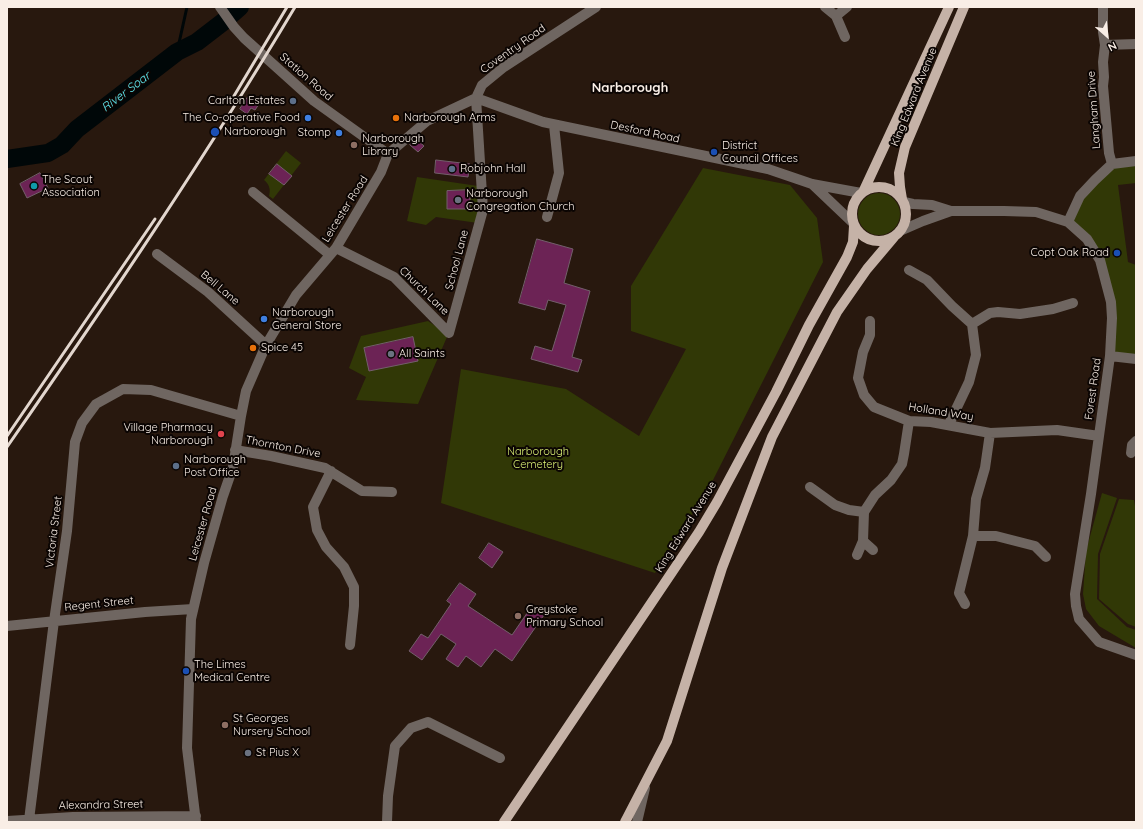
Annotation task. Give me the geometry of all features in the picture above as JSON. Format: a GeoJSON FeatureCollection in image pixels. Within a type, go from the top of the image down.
{"type":"FeatureCollection","features":[{"type":"Feature","properties":{"kind":"main road","name":"King Edward Avenue"},"geometry":{"type":"LineString","coordinates":[[504,822],[699,532],[717,502],[776,392],[809,326],[847,257],[853,242],[853,224],[851,215],[852,206],[855,199],[862,192],[950,7]]}},
{"type":"Feature","properties":{"kind":"main road","name":"King Edward Avenue"},"geometry":{"type":"LineString","coordinates":[[624,822],[667,740],[722,568],[772,437],[837,312],[867,269],[904,224],[906,209],[900,187],[899,173],[905,147],[964,7]]}},
{"type":"Feature","properties":{"kind":"main road"},"geometry":{"type":"LineString","coordinates":[[862,192],[872,187],[881,186],[896,192],[903,201]]}},
{"type":"Feature","properties":{"kind":"main road"},"geometry":{"type":"LineString","coordinates":[[853,224],[860,234],[867,239],[876,241],[885,240],[897,234]]}},
{"type":"Feature","properties":{"kind":"street","name":"Station Road"},"geometry":{"type":"LineString","coordinates":[[220,7],[234,27],[314,101],[388,154]]}},
{"type":"Feature","properties":{"kind":"street","name":"Coventry Road"},"geometry":{"type":"LineString","coordinates":[[476,98],[482,85],[504,67],[596,7]]}},
{"type":"Feature","properties":{"kind":"street"},"geometry":{"type":"LineString","coordinates":[[825,7],[836,16],[845,38]]}},
{"type":"Feature","properties":{"kind":"street"},"geometry":{"type":"LineString","coordinates":[[836,16],[847,7]]}},
{"type":"Feature","properties":{"kind":"street","name":"Langham Drive"},"geometry":{"type":"LineString","coordinates":[[1103,7],[1105,45],[1103,86],[1108,153],[1112,164]]}},
{"type":"Feature","properties":{"kind":"street"},"geometry":{"type":"LineString","coordinates":[[1105,45],[1136,44]]}},
{"type":"Feature","properties":{"kind":"street","name":"Desford Road"},"geometry":{"type":"LineString","coordinates":[[476,98],[554,125],[768,169],[812,184],[862,192]]}},
{"type":"Feature","properties":{"kind":"street"},"geometry":{"type":"LineString","coordinates":[[388,154],[426,121],[476,98]]}},
{"type":"Feature","properties":{"kind":"street","name":"School Lane"},"geometry":{"type":"LineString","coordinates":[[449,333],[483,210],[476,98]]}},
{"type":"Feature","properties":{"kind":"street"},"geometry":{"type":"LineString","coordinates":[[547,217],[559,173],[554,125]]}},
{"type":"Feature","properties":{"kind":"street","name":"Leicester Road"},"geometry":{"type":"LineString","coordinates":[[196,819],[187,748],[191,619],[204,563],[233,467],[240,416],[246,391],[266,345],[296,295],[333,251],[381,172],[388,154]]}},
{"type":"Feature","properties":{"kind":"street"},"geometry":{"type":"LineString","coordinates":[[1068,222],[1080,196],[1112,164],[1136,161]]}},
{"type":"Feature","properties":{"kind":"street","name":"Desford Road"},"geometry":{"type":"LineString","coordinates":[[812,184],[853,224]]}},
{"type":"Feature","properties":{"kind":"street","name":"Church Lane"},"geometry":{"type":"LineString","coordinates":[[253,192],[333,251],[394,277],[449,333]]}},
{"type":"Feature","properties":{"kind":"street","name":"Forest Road"},"geometry":{"type":"LineString","coordinates":[[903,201],[913,204],[932,205],[951,211],[1036,212],[1068,222],[1087,240],[1100,260],[1111,302],[1112,318],[1110,356],[1078,571],[1075,594],[1076,606],[1079,619],[1099,642],[1136,655]]}},
{"type":"Feature","properties":{"kind":"street","name":"Forest Road"},"geometry":{"type":"LineString","coordinates":[[897,234],[924,221],[951,211]]}},
{"type":"Feature","properties":{"kind":"street","name":"Bell Lane"},"geometry":{"type":"LineString","coordinates":[[156,254],[208,292],[266,345]]}},
{"type":"Feature","properties":{"kind":"street"},"geometry":{"type":"LineString","coordinates":[[909,270],[927,280],[972,324],[976,355],[969,382],[949,424]]}},
{"type":"Feature","properties":{"kind":"street"},"geometry":{"type":"LineString","coordinates":[[972,324],[990,314],[998,312],[1020,314],[1053,309],[1073,303]]}},
{"type":"Feature","properties":{"kind":"street","name":"Holland Way"},"geometry":{"type":"LineString","coordinates":[[870,320],[870,335],[863,352],[858,378],[864,395],[874,407],[909,421],[949,424],[990,432],[1057,430],[1099,436]]}},
{"type":"Feature","properties":{"kind":"street"},"geometry":{"type":"LineString","coordinates":[[1110,356],[1136,359]]}},
{"type":"Feature","properties":{"kind":"street","name":"Victoria Street"},"geometry":{"type":"LineString","coordinates":[[28,820],[67,531],[75,442],[82,423],[96,404],[123,389],[151,390],[240,416]]}},
{"type":"Feature","properties":{"kind":"street"},"geometry":{"type":"LineString","coordinates":[[857,555],[864,540],[864,512],[875,495],[891,480],[902,464],[909,421]]}},
{"type":"Feature","properties":{"kind":"street"},"geometry":{"type":"LineString","coordinates":[[965,604],[954,593],[973,536],[976,498],[985,468],[990,432]]}},
{"type":"Feature","properties":{"kind":"street"},"geometry":{"type":"LineString","coordinates":[[1131,453],[1132,445],[1136,441]]}},
{"type":"Feature","properties":{"kind":"street","name":"Thornton Drive"},"geometry":{"type":"LineString","coordinates":[[235,450],[325,468],[362,491],[392,492]]}},
{"type":"Feature","properties":{"kind":"street"},"geometry":{"type":"LineString","coordinates":[[331,471],[313,507],[317,530],[326,547],[344,567],[354,587],[354,606],[350,645]]}},
{"type":"Feature","properties":{"kind":"street"},"geometry":{"type":"LineString","coordinates":[[810,487],[835,505],[849,510],[864,512]]}},
{"type":"Feature","properties":{"kind":"street"},"geometry":{"type":"LineString","coordinates":[[973,536],[996,536],[1035,546],[1046,557]]}},
{"type":"Feature","properties":{"kind":"street"},"geometry":{"type":"LineString","coordinates":[[864,540],[873,550]]}},
{"type":"Feature","properties":{"kind":"street","name":"Regent Street"},"geometry":{"type":"LineString","coordinates":[[7,626],[144,612],[193,609]]}},
{"type":"Feature","properties":{"kind":"street"},"geometry":{"type":"LineString","coordinates":[[387,822],[388,796],[395,746],[410,728],[428,722],[500,758]]}},
{"type":"Feature","properties":{"kind":"street"},"geometry":{"type":"LineString","coordinates":[[637,822],[646,780]]}},
{"type":"Feature","properties":{"kind":"street","name":"Alexandra Street"},"geometry":{"type":"LineString","coordinates":[[7,821],[73,817],[196,819]]}},
{"type":"Feature","properties":{"kind":"green space"},"geometry":{"type":"Polygon","coordinates":[[[286,151],[301,163],[273,199],[269,196],[269,187],[264,180],[286,151]]]}},
{"type":"Feature","properties":{"kind":"green space"},"geometry":{"type":"Polygon","coordinates":[[[1136,161],[1136,183],[1118,185],[1128,262],[1136,265],[1136,359],[1110,356],[1112,318],[1100,260],[1068,222],[1080,196],[1112,164],[1136,161]]]}},
{"type":"Feature","properties":{"kind":"green space","name":"Narborough Cemetery"},"geometry":{"type":"Polygon","coordinates":[[[703,168],[790,185],[817,218],[823,262],[711,484],[655,573],[441,503],[461,369],[566,389],[639,436],[686,349],[631,331],[631,286],[703,168]]]}},
{"type":"Feature","properties":{"kind":"green space"},"geometry":{"type":"Polygon","coordinates":[[[417,177],[478,186],[478,223],[436,217],[426,225],[407,221],[417,177]]]}},
{"type":"Feature","properties":{"kind":"green space"},"geometry":{"type":"Polygon","coordinates":[[[875,193],[883,193],[891,196],[897,202],[900,214],[897,226],[891,232],[883,235],[875,235],[867,232],[861,226],[858,218],[858,210],[861,202],[867,196],[875,193]]]}},
{"type":"Feature","properties":{"kind":"green space"},"geometry":{"type":"Polygon","coordinates":[[[428,321],[443,331],[447,337],[418,404],[356,400],[366,377],[349,368],[361,336],[428,321]]]}},
{"type":"Feature","properties":{"kind":"green space"},"geometry":{"type":"Polygon","coordinates":[[[1102,493],[1117,498],[1098,554],[1097,599],[1127,627],[1136,630],[1136,648],[1099,626],[1086,609],[1083,594],[1086,551],[1102,493]]]}},
{"type":"Feature","properties":{"kind":"green space"},"geometry":{"type":"Polygon","coordinates":[[[1119,499],[1134,500],[1136,507],[1136,627],[1128,624],[1099,599],[1100,554],[1119,499]]]}},
{"type":"Feature","properties":{"kind":"building"},"geometry":{"type":"Polygon","coordinates":[[[248,97],[259,104],[255,110],[251,108],[247,114],[240,109],[248,97]]]}},
{"type":"Feature","properties":{"kind":"building"},"geometry":{"type":"Polygon","coordinates":[[[416,139],[424,146],[418,152],[410,145],[416,139]]]}},
{"type":"Feature","properties":{"kind":"building","name":"Robjohn Hall"},"geometry":{"type":"Polygon","coordinates":[[[436,160],[470,164],[468,177],[435,173],[436,160]]]}},
{"type":"Feature","properties":{"kind":"building"},"geometry":{"type":"Polygon","coordinates":[[[277,164],[292,176],[284,185],[269,174],[277,164]]]}},
{"type":"Feature","properties":{"kind":"building","name":"The Scout Association"},"geometry":{"type":"Polygon","coordinates":[[[40,173],[48,188],[27,198],[20,184],[40,173]]]}},
{"type":"Feature","properties":{"kind":"building","name":"Narborough Congregation Church"},"geometry":{"type":"Polygon","coordinates":[[[470,190],[470,209],[447,209],[447,191],[470,190]]]}},
{"type":"Feature","properties":{"kind":"building"},"geometry":{"type":"Polygon","coordinates":[[[537,239],[573,249],[564,283],[590,291],[572,357],[582,360],[578,372],[531,359],[535,346],[552,351],[566,305],[548,300],[545,310],[519,303],[537,239]]]}},
{"type":"Feature","properties":{"kind":"building","name":"All Saints"},"geometry":{"type":"Polygon","coordinates":[[[413,337],[418,361],[369,371],[364,348],[413,337]]]}},
{"type":"Feature","properties":{"kind":"building"},"geometry":{"type":"Polygon","coordinates":[[[489,543],[503,552],[492,568],[479,558],[489,543]]]}},
{"type":"Feature","properties":{"kind":"building"},"geometry":{"type":"Polygon","coordinates":[[[460,583],[476,594],[468,606],[512,635],[532,606],[544,615],[512,661],[495,649],[481,667],[466,656],[458,667],[446,659],[456,644],[441,634],[422,660],[409,651],[421,634],[428,638],[451,604],[447,601],[460,583]]]}},
{"type":"Feature","properties":{"kind":"waterway"},"geometry":{"type":"LineString","coordinates":[[177,52],[187,7]]}},
{"type":"Feature","properties":{"kind":"waterway","name":"River Soar"},"geometry":{"type":"LineString","coordinates":[[7,159],[48,153],[62,145],[77,129],[177,52],[197,42],[240,7]]}},
{"type":"Feature","properties":{"kind":"railway"},"geometry":{"type":"LineString","coordinates":[[231,101],[287,7]]}},
{"type":"Feature","properties":{"kind":"railway"},"geometry":{"type":"LineString","coordinates":[[7,447],[155,230],[191,175],[295,7]]}},
{"type":"Feature","properties":{"kind":"railway"},"geometry":{"type":"LineString","coordinates":[[7,436],[155,219]]}},
{"type":"Feature","properties":{"kind":"place","name":"Carlton Estates"},"geometry":{"type":"Point","coordinates":[293,101]}},
{"type":"Feature","properties":{"kind":"place","name":"The Co-operative Food"},"geometry":{"type":"Point","coordinates":[308,118]}},
{"type":"Feature","properties":{"kind":"place","name":"Narborough Arms"},"geometry":{"type":"Point","coordinates":[396,118]}},
{"type":"Feature","properties":{"kind":"place","name":"Narborough"},"geometry":{"type":"Point","coordinates":[215,132]}},
{"type":"Feature","properties":{"kind":"place","name":"Stomp"},"geometry":{"type":"Point","coordinates":[339,133]}},
{"type":"Feature","properties":{"kind":"place","name":"Narborough Library"},"geometry":{"type":"Point","coordinates":[354,145]}},
{"type":"Feature","properties":{"kind":"place","name":"District Council Offices"},"geometry":{"type":"Point","coordinates":[714,152]}},
{"type":"Feature","properties":{"kind":"place","name":"Robjohn Hall"},"geometry":{"type":"Point","coordinates":[452,169]}},
{"type":"Feature","properties":{"kind":"place","name":"The Scout Association"},"geometry":{"type":"Point","coordinates":[34,186]}},
{"type":"Feature","properties":{"kind":"place","name":"Narborough Congregation Church"},"geometry":{"type":"Point","coordinates":[458,200]}},
{"type":"Feature","properties":{"kind":"place","name":"Copt Oak Road"},"geometry":{"type":"Point","coordinates":[1117,253]}},
{"type":"Feature","properties":{"kind":"place","name":"Narborough General Store"},"geometry":{"type":"Point","coordinates":[264,319]}},
{"type":"Feature","properties":{"kind":"place","name":"Spice 45"},"geometry":{"type":"Point","coordinates":[253,348]}},
{"type":"Feature","properties":{"kind":"place","name":"All Saints"},"geometry":{"type":"Point","coordinates":[391,354]}},
{"type":"Feature","properties":{"kind":"place","name":"Village Pharmacy Narborough"},"geometry":{"type":"Point","coordinates":[221,434]}},
{"type":"Feature","properties":{"kind":"place","name":"Narborough Post Office"},"geometry":{"type":"Point","coordinates":[176,466]}},
{"type":"Feature","properties":{"kind":"place","name":"Greystoke Primary School"},"geometry":{"type":"Point","coordinates":[518,616]}},
{"type":"Feature","properties":{"kind":"place","name":"The Limes Medical Centre"},"geometry":{"type":"Point","coordinates":[186,671]}},
{"type":"Feature","properties":{"kind":"place","name":"St Georges Nursery School"},"geometry":{"type":"Point","coordinates":[225,725]}},
{"type":"Feature","properties":{"kind":"place","name":"St Pius X"},"geometry":{"type":"Point","coordinates":[248,753]}},
{"type":"Feature","properties":{"kind":"district","name":"Narborough"},"geometry":{"type":"Point","coordinates":[630,88]}}]}
